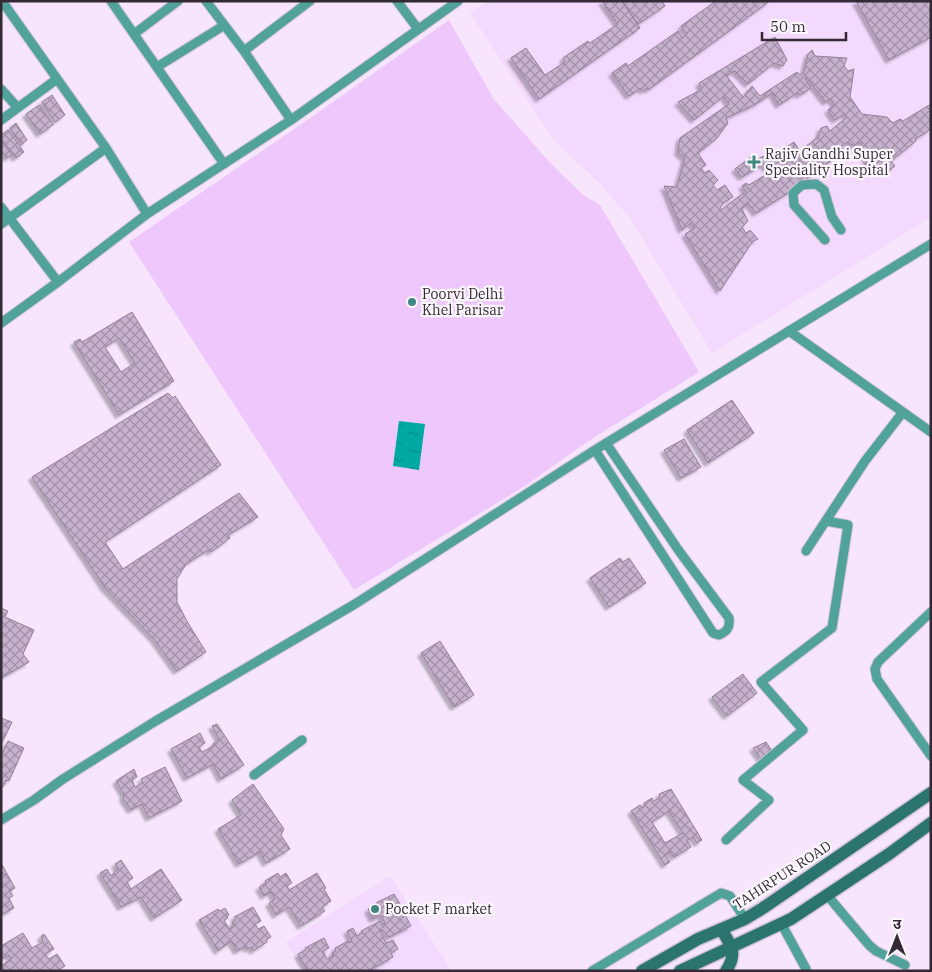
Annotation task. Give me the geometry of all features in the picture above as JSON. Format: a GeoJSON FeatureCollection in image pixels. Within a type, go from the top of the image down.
{"type":"FeatureCollection","features":[{"type":"Feature","properties":{"kind":"main road","name":"TAHIRPUR ROAD"},"geometry":{"type":"LineString","coordinates":[[642,971],[698,939],[746,919],[931,793]]}},
{"type":"Feature","properties":{"kind":"main road"},"geometry":{"type":"LineString","coordinates":[[680,971],[791,919],[931,823]]}},
{"type":"Feature","properties":{"kind":"main road"},"geometry":{"type":"LineString","coordinates":[[721,929],[732,945],[733,958],[726,971]]}},
{"type":"Feature","properties":{"kind":"street"},"geometry":{"type":"LineString","coordinates":[[2,1],[106,148],[147,214]]}},
{"type":"Feature","properties":{"kind":"street"},"geometry":{"type":"LineString","coordinates":[[111,1],[224,164]]}},
{"type":"Feature","properties":{"kind":"street"},"geometry":{"type":"LineString","coordinates":[[134,34],[178,1]]}},
{"type":"Feature","properties":{"kind":"street"},"geometry":{"type":"LineString","coordinates":[[206,1],[223,26],[244,51],[290,120]]}},
{"type":"Feature","properties":{"kind":"street"},"geometry":{"type":"LineString","coordinates":[[244,51],[310,1]]}},
{"type":"Feature","properties":{"kind":"street"},"geometry":{"type":"LineString","coordinates":[[397,1],[418,29]]}},
{"type":"Feature","properties":{"kind":"street"},"geometry":{"type":"LineString","coordinates":[[1,322],[58,282],[147,214],[290,120],[458,1]]}},
{"type":"Feature","properties":{"kind":"street"},"geometry":{"type":"LineString","coordinates":[[1,18],[10,11]]}},
{"type":"Feature","properties":{"kind":"street"},"geometry":{"type":"LineString","coordinates":[[157,67],[223,26]]}},
{"type":"Feature","properties":{"kind":"street"},"geometry":{"type":"LineString","coordinates":[[1,120],[57,79]]}},
{"type":"Feature","properties":{"kind":"street"},"geometry":{"type":"LineString","coordinates":[[1,89],[18,108]]}},
{"type":"Feature","properties":{"kind":"street"},"geometry":{"type":"LineString","coordinates":[[5,221],[106,148]]}},
{"type":"Feature","properties":{"kind":"street"},"geometry":{"type":"LineString","coordinates":[[825,240],[794,205],[793,193],[802,186],[816,184],[824,190],[832,217],[841,230]]}},
{"type":"Feature","properties":{"kind":"street"},"geometry":{"type":"LineString","coordinates":[[1,207],[5,221],[58,282]]}},
{"type":"Feature","properties":{"kind":"street"},"geometry":{"type":"LineString","coordinates":[[1,820],[154,722],[355,604],[606,443],[931,244]]}},
{"type":"Feature","properties":{"kind":"street"},"geometry":{"type":"LineString","coordinates":[[789,331],[931,432]]}},
{"type":"Feature","properties":{"kind":"street"},"geometry":{"type":"LineString","coordinates":[[806,551],[865,461],[903,412]]}},
{"type":"Feature","properties":{"kind":"street"},"geometry":{"type":"LineString","coordinates":[[595,450],[713,633],[719,635],[726,632],[730,626],[729,618],[679,551],[606,443]]}},
{"type":"Feature","properties":{"kind":"street"},"geometry":{"type":"LineString","coordinates":[[726,840],[769,800],[742,780],[803,730],[760,682],[832,628],[848,524],[826,521]]}},
{"type":"Feature","properties":{"kind":"street"},"geometry":{"type":"LineString","coordinates":[[931,612],[878,662],[875,669],[877,679],[931,756]]}},
{"type":"Feature","properties":{"kind":"street"},"geometry":{"type":"LineString","coordinates":[[254,775],[302,740]]}},
{"type":"Feature","properties":{"kind":"street"},"geometry":{"type":"LineString","coordinates":[[592,971],[721,893],[730,896],[746,919]]}},
{"type":"Feature","properties":{"kind":"street"},"geometry":{"type":"LineString","coordinates":[[827,895],[868,945],[905,965]]}},
{"type":"Feature","properties":{"kind":"street"},"geometry":{"type":"LineString","coordinates":[[781,923],[806,969]]}},
{"type":"Feature","properties":{"kind":"shaded area","name":"Rajiv Gandhi Super Speciality Hospital"},"geometry":{"type":"Polygon","coordinates":[[[487,1],[931,1],[931,217],[712,353],[630,218],[602,186],[553,139],[470,13],[487,1]]]}},
{"type":"Feature","properties":{"kind":"shaded area","name":"Poorvi Delhi Khel Parisar"},"geometry":{"type":"Polygon","coordinates":[[[449,20],[493,98],[552,165],[582,194],[600,205],[699,372],[587,442],[528,484],[354,590],[129,242],[449,20]]]}},
{"type":"Feature","properties":{"kind":"shaded area","name":"Pocket F market"},"geometry":{"type":"Polygon","coordinates":[[[390,876],[452,971],[304,971],[286,942],[390,876]]]}},
{"type":"Feature","properties":{"kind":"water"},"geometry":{"type":"Polygon","coordinates":[[[399,421],[425,424],[419,470],[393,466],[399,421]]]}},
{"type":"Feature","properties":{"kind":"building"},"geometry":{"type":"Polygon","coordinates":[[[602,1],[622,1],[640,28],[539,99],[511,58],[526,48],[545,75],[565,62],[563,58],[618,24],[602,1]]]}},
{"type":"Feature","properties":{"kind":"building"},"geometry":{"type":"Polygon","coordinates":[[[622,1],[662,1],[665,6],[638,24],[622,1]]]}},
{"type":"Feature","properties":{"kind":"building"},"geometry":{"type":"Polygon","coordinates":[[[716,1],[770,1],[648,90],[647,88],[643,91],[641,88],[629,96],[612,73],[626,63],[628,66],[678,31],[682,38],[687,34],[681,26],[716,1]]]}},
{"type":"Feature","properties":{"kind":"building"},"geometry":{"type":"Polygon","coordinates":[[[856,1],[931,1],[931,37],[889,60],[856,1]]]}},
{"type":"Feature","properties":{"kind":"building"},"geometry":{"type":"Polygon","coordinates":[[[775,37],[787,60],[783,66],[774,63],[748,84],[735,71],[726,75],[743,97],[752,86],[760,96],[797,72],[800,75],[804,72],[808,54],[812,50],[815,56],[847,58],[844,66],[848,71],[854,69],[850,97],[862,114],[887,117],[893,123],[900,119],[903,121],[931,104],[931,129],[915,139],[916,141],[891,161],[895,166],[890,170],[864,167],[867,159],[858,149],[862,144],[859,142],[854,146],[847,142],[841,146],[844,151],[788,193],[756,213],[748,203],[742,209],[748,221],[742,227],[746,233],[750,230],[758,239],[753,241],[720,291],[685,234],[695,228],[691,223],[682,230],[664,186],[677,187],[685,158],[678,152],[680,138],[729,104],[724,96],[694,120],[678,102],[702,89],[699,83],[775,37]],[[806,77],[805,79],[811,88],[800,95],[797,93],[779,105],[772,93],[756,104],[726,118],[728,123],[717,138],[698,153],[706,165],[701,168],[705,173],[709,170],[718,180],[713,185],[717,190],[725,185],[733,197],[724,202],[720,208],[721,210],[746,191],[742,186],[746,183],[749,185],[770,172],[763,164],[742,177],[735,169],[751,157],[745,167],[763,156],[765,161],[794,142],[800,151],[818,137],[821,128],[827,126],[830,131],[847,117],[845,114],[835,120],[828,110],[835,105],[831,99],[826,102],[806,77]]]}},
{"type":"Feature","properties":{"kind":"building"},"geometry":{"type":"Polygon","coordinates":[[[52,95],[65,115],[55,122],[42,102],[52,95]]]}},
{"type":"Feature","properties":{"kind":"building"},"geometry":{"type":"Polygon","coordinates":[[[39,105],[53,125],[40,134],[26,114],[39,105]]]}},
{"type":"Feature","properties":{"kind":"building"},"geometry":{"type":"Polygon","coordinates":[[[16,123],[27,140],[21,145],[10,128],[16,123]]]}},
{"type":"Feature","properties":{"kind":"building"},"geometry":{"type":"Polygon","coordinates":[[[8,130],[24,152],[16,158],[1,138],[1,135],[8,130]]]}},
{"type":"Feature","properties":{"kind":"building"},"geometry":{"type":"Polygon","coordinates":[[[1,140],[12,155],[7,158],[1,150],[1,140]]]}},
{"type":"Feature","properties":{"kind":"building"},"geometry":{"type":"Polygon","coordinates":[[[132,312],[174,381],[119,415],[74,342],[80,339],[82,342],[132,312]],[[119,338],[105,347],[121,372],[135,363],[119,338]]]}},
{"type":"Feature","properties":{"kind":"building"},"geometry":{"type":"Polygon","coordinates":[[[168,393],[173,398],[175,396],[221,465],[105,542],[123,569],[239,493],[258,517],[228,535],[230,538],[211,552],[208,550],[186,564],[177,579],[177,602],[206,652],[177,671],[154,639],[105,588],[32,477],[168,393]]]}},
{"type":"Feature","properties":{"kind":"building"},"geometry":{"type":"Polygon","coordinates":[[[732,400],[754,433],[708,463],[687,430],[732,400]]]}},
{"type":"Feature","properties":{"kind":"building"},"geometry":{"type":"Polygon","coordinates":[[[684,439],[701,467],[681,478],[664,450],[684,439]]]}},
{"type":"Feature","properties":{"kind":"building"},"geometry":{"type":"Polygon","coordinates":[[[620,558],[623,562],[629,558],[646,583],[609,607],[590,578],[620,558]]]}},
{"type":"Feature","properties":{"kind":"building"},"geometry":{"type":"Polygon","coordinates":[[[1,608],[8,611],[5,617],[34,630],[23,654],[29,662],[1,678],[1,608]]]}},
{"type":"Feature","properties":{"kind":"building"},"geometry":{"type":"Polygon","coordinates":[[[440,641],[474,695],[454,707],[421,653],[440,641]]]}},
{"type":"Feature","properties":{"kind":"building"},"geometry":{"type":"Polygon","coordinates":[[[743,674],[757,693],[727,716],[712,697],[743,674]]]}},
{"type":"Feature","properties":{"kind":"building"},"geometry":{"type":"Polygon","coordinates":[[[1,718],[12,722],[1,745],[1,718]]]}},
{"type":"Feature","properties":{"kind":"building"},"geometry":{"type":"Polygon","coordinates":[[[217,724],[244,765],[221,779],[213,764],[187,778],[171,749],[200,733],[205,743],[199,747],[202,752],[214,746],[213,744],[219,739],[212,726],[217,724]]]}},
{"type":"Feature","properties":{"kind":"building"},"geometry":{"type":"Polygon","coordinates":[[[8,741],[24,748],[9,781],[6,780],[3,787],[1,786],[1,751],[3,752],[8,741]]]}},
{"type":"Feature","properties":{"kind":"building"},"geometry":{"type":"Polygon","coordinates":[[[766,742],[773,752],[762,760],[753,748],[766,742]]]}},
{"type":"Feature","properties":{"kind":"building"},"geometry":{"type":"Polygon","coordinates":[[[165,767],[182,801],[149,818],[142,804],[131,810],[123,798],[124,794],[116,781],[134,769],[137,777],[132,780],[135,787],[143,783],[141,779],[165,767]]]}},
{"type":"Feature","properties":{"kind":"building"},"geometry":{"type":"Polygon","coordinates":[[[253,784],[284,829],[281,835],[290,849],[266,863],[260,852],[239,864],[218,829],[241,815],[232,800],[253,784]]]}},
{"type":"Feature","properties":{"kind":"building"},"geometry":{"type":"Polygon","coordinates":[[[671,789],[702,840],[697,843],[693,837],[687,840],[691,847],[674,857],[670,852],[665,855],[670,862],[665,865],[631,811],[640,805],[642,808],[645,806],[644,803],[652,798],[654,801],[660,797],[659,794],[671,789]],[[669,811],[652,822],[665,843],[683,833],[669,811]]]}},
{"type":"Feature","properties":{"kind":"building"},"geometry":{"type":"Polygon","coordinates":[[[121,860],[133,878],[127,882],[131,889],[161,869],[182,900],[154,918],[141,897],[121,907],[100,873],[107,869],[111,876],[118,869],[115,864],[121,860]]]}},
{"type":"Feature","properties":{"kind":"building"},"geometry":{"type":"Polygon","coordinates":[[[1,863],[15,888],[10,891],[13,896],[9,898],[14,908],[1,915],[1,863]]]}},
{"type":"Feature","properties":{"kind":"building"},"geometry":{"type":"Polygon","coordinates":[[[278,873],[280,877],[286,873],[292,883],[287,886],[289,890],[317,873],[331,901],[322,907],[325,911],[301,926],[289,907],[276,915],[269,903],[275,899],[271,892],[264,896],[259,887],[278,873]]]}},
{"type":"Feature","properties":{"kind":"building"},"geometry":{"type":"Polygon","coordinates":[[[394,894],[400,904],[394,907],[397,914],[403,911],[411,926],[389,937],[383,930],[380,931],[386,943],[393,940],[398,949],[391,953],[393,957],[368,971],[308,971],[298,954],[324,938],[329,948],[323,951],[327,959],[333,956],[332,953],[336,951],[335,948],[348,941],[349,943],[352,941],[347,931],[353,928],[357,936],[362,933],[361,931],[380,921],[382,925],[385,923],[381,915],[373,919],[368,909],[394,894]]]}},
{"type":"Feature","properties":{"kind":"building"},"geometry":{"type":"Polygon","coordinates":[[[253,907],[261,921],[255,924],[258,929],[264,926],[271,937],[253,951],[251,947],[248,949],[246,946],[237,951],[231,941],[218,951],[199,920],[218,909],[220,911],[225,908],[229,915],[224,920],[229,929],[234,926],[232,923],[236,920],[234,917],[253,907]]]}},
{"type":"Feature","properties":{"kind":"building"},"geometry":{"type":"Polygon","coordinates":[[[23,933],[32,948],[43,942],[41,936],[44,934],[54,949],[45,954],[49,959],[57,954],[65,966],[57,971],[5,971],[2,965],[11,959],[9,955],[2,959],[1,946],[23,933]]]}},
{"type":"Feature","properties":{"kind":"place","name":"Rajiv Gandhi Super Speciality Hospital"},"geometry":{"type":"Point","coordinates":[754,162]}},
{"type":"Feature","properties":{"kind":"place","name":"Poorvi Delhi Khel Parisar"},"geometry":{"type":"Point","coordinates":[412,302]}},
{"type":"Feature","properties":{"kind":"place","name":"Pocket F market"},"geometry":{"type":"Point","coordinates":[375,909]}}]}
